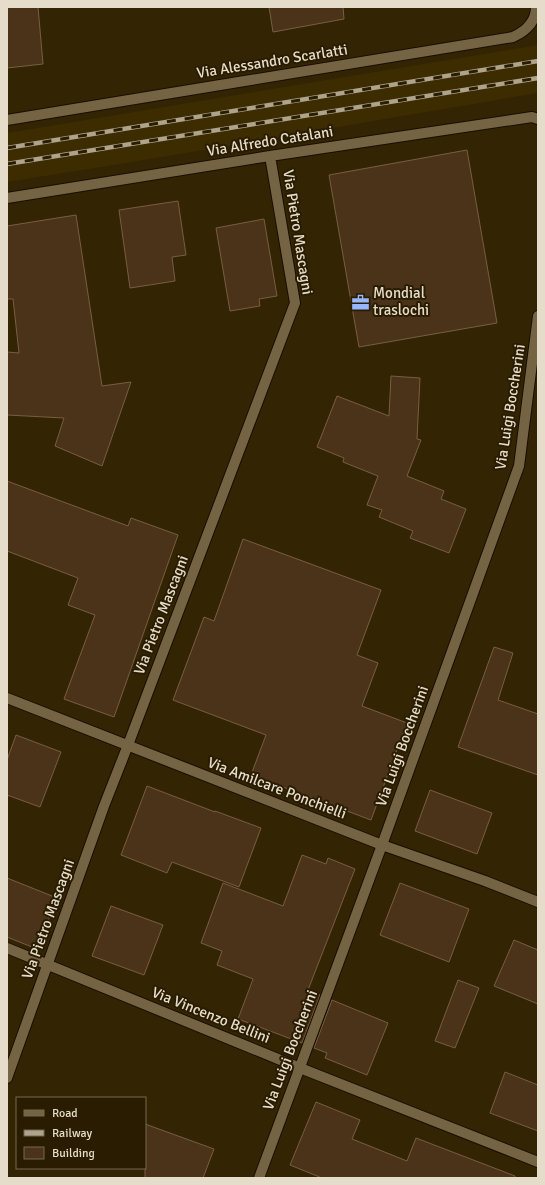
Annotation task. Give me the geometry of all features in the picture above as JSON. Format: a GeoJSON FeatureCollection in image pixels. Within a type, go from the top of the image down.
{"type":"FeatureCollection","features":[{"type":"Feature","properties":{"kind":"street"},"geometry":{"type":"LineString","coordinates":[[533,28],[536,7]]}},
{"type":"Feature","properties":{"kind":"street","name":"Via Alessandro Scarlatti"},"geometry":{"type":"LineString","coordinates":[[7,120],[507,38],[533,28]]}},
{"type":"Feature","properties":{"kind":"street","name":"Via Alfredo Catalani"},"geometry":{"type":"LineString","coordinates":[[7,198],[270,156],[532,117],[538,119]]}},
{"type":"Feature","properties":{"kind":"street","name":"Via Pietro Mascagni"},"geometry":{"type":"LineString","coordinates":[[7,1078],[104,806],[295,303],[270,156]]}},
{"type":"Feature","properties":{"kind":"street","name":"Via Luigi Boccherini"},"geometry":{"type":"LineString","coordinates":[[258,1178],[382,846],[519,466],[538,316]]}},
{"type":"Feature","properties":{"kind":"street","name":"Via Amilcare Ponchielli"},"geometry":{"type":"LineString","coordinates":[[7,698],[382,846],[485,881],[538,902]]}},
{"type":"Feature","properties":{"kind":"street","name":"Via Vincenzo Bellini"},"geometry":{"type":"LineString","coordinates":[[7,948],[300,1068],[538,1162]]}},
{"type":"Feature","properties":{"kind":"shaded area"},"geometry":{"type":"Polygon","coordinates":[[[538,45],[538,93],[7,182],[7,133],[538,45]]]}},
{"type":"Feature","properties":{"kind":"building"},"geometry":{"type":"Polygon","coordinates":[[[7,7],[38,7],[43,64],[7,68],[7,7]]]}},
{"type":"Feature","properties":{"kind":"building"},"geometry":{"type":"Polygon","coordinates":[[[269,7],[343,7],[344,19],[273,32],[269,7]]]}},
{"type":"Feature","properties":{"kind":"building"},"geometry":{"type":"Polygon","coordinates":[[[467,150],[497,323],[359,347],[329,175],[467,150]]]}},
{"type":"Feature","properties":{"kind":"building"},"geometry":{"type":"Polygon","coordinates":[[[178,201],[186,255],[172,257],[175,281],[130,288],[119,210],[178,201]]]}},
{"type":"Feature","properties":{"kind":"building"},"geometry":{"type":"Polygon","coordinates":[[[76,215],[102,386],[131,382],[102,466],[55,446],[64,418],[7,415],[7,352],[19,353],[13,299],[7,299],[7,226],[76,215]]]}},
{"type":"Feature","properties":{"kind":"building"},"geometry":{"type":"Polygon","coordinates":[[[264,219],[277,296],[259,299],[260,306],[230,311],[216,228],[264,219]]]}},
{"type":"Feature","properties":{"kind":"building"},"geometry":{"type":"Polygon","coordinates":[[[391,376],[420,378],[417,439],[421,440],[407,476],[444,491],[441,499],[466,509],[449,553],[410,538],[413,531],[379,517],[382,510],[367,505],[378,476],[343,462],[344,458],[317,447],[337,396],[389,416],[391,376]]]}},
{"type":"Feature","properties":{"kind":"building"},"geometry":{"type":"Polygon","coordinates":[[[7,481],[128,526],[131,518],[178,535],[114,717],[64,699],[95,615],[68,605],[78,578],[7,551],[7,481]]]}},
{"type":"Feature","properties":{"kind":"building"},"geometry":{"type":"Polygon","coordinates":[[[243,539],[381,590],[357,655],[378,663],[362,706],[407,723],[371,820],[251,775],[266,735],[173,700],[204,617],[214,621],[243,539]]]}},
{"type":"Feature","properties":{"kind":"building"},"geometry":{"type":"Polygon","coordinates":[[[494,647],[513,653],[498,700],[538,714],[538,775],[458,747],[494,647]]]}},
{"type":"Feature","properties":{"kind":"building"},"geometry":{"type":"Polygon","coordinates":[[[16,735],[61,752],[40,807],[7,795],[7,760],[16,735]]]}},
{"type":"Feature","properties":{"kind":"building"},"geometry":{"type":"Polygon","coordinates":[[[147,786],[261,828],[239,887],[172,862],[167,873],[121,855],[147,786]]]}},
{"type":"Feature","properties":{"kind":"building"},"geometry":{"type":"Polygon","coordinates":[[[430,790],[492,813],[477,854],[415,831],[430,790]]]}},
{"type":"Feature","properties":{"kind":"building"},"geometry":{"type":"Polygon","coordinates":[[[302,855],[326,864],[328,858],[355,869],[308,990],[320,995],[302,1043],[238,1019],[253,979],[217,965],[222,951],[201,943],[223,883],[283,906],[302,855]]]}},
{"type":"Feature","properties":{"kind":"building"},"geometry":{"type":"Polygon","coordinates":[[[7,878],[57,898],[37,949],[7,937],[7,878]]]}},
{"type":"Feature","properties":{"kind":"building"},"geometry":{"type":"Polygon","coordinates":[[[400,883],[469,909],[449,962],[380,935],[400,883]]]}},
{"type":"Feature","properties":{"kind":"building"},"geometry":{"type":"Polygon","coordinates":[[[111,906],[163,925],[144,975],[92,956],[111,906]]]}},
{"type":"Feature","properties":{"kind":"building"},"geometry":{"type":"Polygon","coordinates":[[[514,940],[538,950],[538,1004],[494,986],[514,940]]]}},
{"type":"Feature","properties":{"kind":"building"},"geometry":{"type":"Polygon","coordinates":[[[458,980],[479,988],[455,1048],[435,1041],[458,980]]]}},
{"type":"Feature","properties":{"kind":"building"},"geometry":{"type":"Polygon","coordinates":[[[332,1000],[388,1023],[367,1075],[325,1058],[327,1053],[314,1048],[332,1000]]]}},
{"type":"Feature","properties":{"kind":"building"},"geometry":{"type":"Polygon","coordinates":[[[505,1072],[538,1085],[538,1131],[490,1113],[505,1072]]]}},
{"type":"Feature","properties":{"kind":"building"},"geometry":{"type":"Polygon","coordinates":[[[316,1102],[360,1120],[352,1139],[407,1161],[416,1138],[515,1176],[515,1178],[322,1178],[290,1165],[316,1102]]]}},
{"type":"Feature","properties":{"kind":"building"},"geometry":{"type":"Polygon","coordinates":[[[146,1124],[214,1149],[203,1178],[145,1178],[146,1124]]]}},
{"type":"Feature","properties":{"kind":"railway"},"geometry":{"type":"LineString","coordinates":[[7,148],[538,61]]}},
{"type":"Feature","properties":{"kind":"railway"},"geometry":{"type":"LineString","coordinates":[[7,164],[538,78]]}},
{"type":"Feature","properties":{"kind":"place","name":"Mondial traslochi"},"geometry":{"type":"Point","coordinates":[360,302]}}]}
